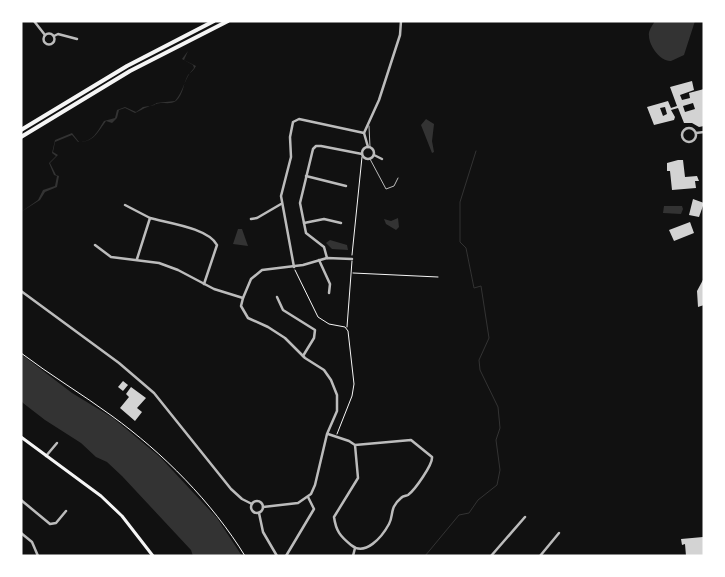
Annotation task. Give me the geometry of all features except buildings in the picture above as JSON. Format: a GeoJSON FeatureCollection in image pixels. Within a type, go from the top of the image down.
{"type":"FeatureCollection","features":[{"type":"Feature","properties":{"kind":"main road"},"geometry":{"type":"LineString","coordinates":[[21,130],[127,66],[214,21]]}},
{"type":"Feature","properties":{"kind":"main road"},"geometry":{"type":"LineString","coordinates":[[21,137],[130,71],[228,21]]}},
{"type":"Feature","properties":{"kind":"main road"},"geometry":{"type":"LineString","coordinates":[[21,436],[100,496],[122,516],[153,556]]}},
{"type":"Feature","properties":{"kind":"street"},"geometry":{"type":"LineString","coordinates":[[34,21],[44,35],[44,42],[49,44],[54,41],[54,36]]}},
{"type":"Feature","properties":{"kind":"street"},"geometry":{"type":"LineString","coordinates":[[382,159],[374,155],[374,151],[369,147],[364,133],[400,34],[401,21]]}},
{"type":"Feature","properties":{"kind":"street"},"geometry":{"type":"LineString","coordinates":[[44,35],[49,33],[54,36],[58,34],[77,39]]}},
{"type":"Feature","properties":{"kind":"street"},"geometry":{"type":"LineString","coordinates":[[294,267],[281,204],[283,184],[291,157],[290,137],[293,122],[300,119],[364,133]]}},
{"type":"Feature","properties":{"kind":"street"},"geometry":{"type":"LineString","coordinates":[[687,128],[693,128],[696,134],[694,139],[689,142],[685,141],[681,136],[683,130],[687,128]]}},
{"type":"Feature","properties":{"kind":"street"},"geometry":{"type":"LineString","coordinates":[[696,134],[704,132]]}},
{"type":"Feature","properties":{"kind":"street"},"geometry":{"type":"LineString","coordinates":[[327,258],[324,247],[306,233],[300,202],[313,149],[316,146],[362,155],[370,159],[374,155]]}},
{"type":"Feature","properties":{"kind":"street"},"geometry":{"type":"LineString","coordinates":[[362,155],[364,149],[369,147]]}},
{"type":"Feature","properties":{"kind":"street"},"geometry":{"type":"LineString","coordinates":[[306,176],[346,186]]}},
{"type":"Feature","properties":{"kind":"street"},"geometry":{"type":"LineString","coordinates":[[251,219],[257,218],[281,204]]}},
{"type":"Feature","properties":{"kind":"street"},"geometry":{"type":"LineString","coordinates":[[125,205],[150,218],[194,230],[215,241],[218,248],[204,284]]}},
{"type":"Feature","properties":{"kind":"street"},"geometry":{"type":"LineString","coordinates":[[137,259],[150,218]]}},
{"type":"Feature","properties":{"kind":"street"},"geometry":{"type":"LineString","coordinates":[[304,223],[324,219],[341,222]]}},
{"type":"Feature","properties":{"kind":"street"},"geometry":{"type":"LineString","coordinates":[[95,245],[111,257],[159,263],[178,270],[214,289],[243,298]]}},
{"type":"Feature","properties":{"kind":"street"},"geometry":{"type":"LineString","coordinates":[[277,556],[262,532],[259,513],[263,507],[298,503],[308,497],[315,485],[327,434],[338,411],[337,394],[324,370],[303,356],[285,338],[268,327],[248,318],[241,306],[243,298],[251,279],[257,272],[294,267],[327,258],[352,259]]}},
{"type":"Feature","properties":{"kind":"street"},"geometry":{"type":"LineString","coordinates":[[319,260],[330,284],[329,293]]}},
{"type":"Feature","properties":{"kind":"street"},"geometry":{"type":"LineString","coordinates":[[21,292],[119,363],[154,393],[231,489],[242,499],[252,504],[260,502],[263,507]]}},
{"type":"Feature","properties":{"kind":"street"},"geometry":{"type":"LineString","coordinates":[[277,297],[283,310],[315,330],[314,338],[303,356]]}},
{"type":"Feature","properties":{"kind":"street"},"geometry":{"type":"LineString","coordinates":[[327,434],[355,445],[411,440],[432,457],[433,460],[409,495],[402,497],[391,511],[390,523],[372,546],[356,548],[338,535],[334,517],[358,478],[355,445]]}},
{"type":"Feature","properties":{"kind":"street"},"geometry":{"type":"LineString","coordinates":[[46,456],[58,443]]}},
{"type":"Feature","properties":{"kind":"street"},"geometry":{"type":"LineString","coordinates":[[286,556],[314,509],[308,497]]}},
{"type":"Feature","properties":{"kind":"street"},"geometry":{"type":"LineString","coordinates":[[21,500],[50,524],[56,523],[66,511]]}},
{"type":"Feature","properties":{"kind":"street"},"geometry":{"type":"LineString","coordinates":[[252,504],[252,510],[259,513]]}},
{"type":"Feature","properties":{"kind":"street"},"geometry":{"type":"LineString","coordinates":[[491,556],[525,517]]}},
{"type":"Feature","properties":{"kind":"street"},"geometry":{"type":"LineString","coordinates":[[21,533],[32,542],[38,556]]}},
{"type":"Feature","properties":{"kind":"street"},"geometry":{"type":"LineString","coordinates":[[540,556],[559,533]]}},
{"type":"Feature","properties":{"kind":"street"},"geometry":{"type":"LineString","coordinates":[[353,556],[356,548]]}},
{"type":"Feature","properties":{"kind":"lane"},"geometry":{"type":"LineString","coordinates":[[368,124],[369,147]]}},
{"type":"Feature","properties":{"kind":"lane"},"geometry":{"type":"LineString","coordinates":[[370,159],[386,189],[394,186],[398,178]]}},
{"type":"Feature","properties":{"kind":"path"},"geometry":{"type":"LineString","coordinates":[[336,437],[352,396],[354,384],[347,328],[362,155]]}},
{"type":"Feature","properties":{"kind":"path"},"geometry":{"type":"LineString","coordinates":[[294,267],[318,317],[329,324],[347,328]]}},
{"type":"Feature","properties":{"kind":"path"},"geometry":{"type":"LineString","coordinates":[[352,273],[438,277]]}},
{"type":"Feature","properties":{"kind":"path"},"geometry":{"type":"LineString","coordinates":[[21,353],[53,377],[112,416],[159,454],[217,514],[245,556]]}},
{"type":"Feature","properties":{"kind":"shaded area"},"geometry":{"type":"Polygon","coordinates":[[[655,21],[695,21],[684,55],[667,61],[656,53],[651,44],[649,34],[655,21]]]}},
{"type":"Feature","properties":{"kind":"shaded area"},"geometry":{"type":"Polygon","coordinates":[[[188,51],[184,60],[196,66],[190,73],[194,68],[193,65],[182,59],[188,51]]]}},
{"type":"Feature","properties":{"kind":"shaded area"},"geometry":{"type":"Polygon","coordinates":[[[184,84],[181,95],[176,101],[155,104],[175,101],[184,84]]]}},
{"type":"Feature","properties":{"kind":"shaded area"},"geometry":{"type":"Polygon","coordinates":[[[150,106],[135,113],[125,108],[119,110],[117,118],[112,123],[106,121],[98,133],[85,142],[97,132],[104,121],[115,118],[117,110],[125,107],[136,112],[143,107],[150,106]]]}},
{"type":"Feature","properties":{"kind":"shaded area"},"geometry":{"type":"Polygon","coordinates":[[[426,119],[434,124],[432,141],[434,152],[432,153],[421,125],[426,119]]]}},
{"type":"Feature","properties":{"kind":"shaded area"},"geometry":{"type":"Polygon","coordinates":[[[72,133],[79,142],[72,135],[55,142],[53,152],[58,155],[50,163],[56,175],[59,176],[57,187],[45,192],[40,200],[21,212],[38,200],[43,190],[55,186],[57,176],[54,175],[49,163],[56,156],[52,153],[55,140],[72,133]]]}},
{"type":"Feature","properties":{"kind":"shaded area"},"geometry":{"type":"Polygon","coordinates":[[[664,206],[682,206],[683,209],[681,214],[663,213],[664,206]]]}},
{"type":"Feature","properties":{"kind":"shaded area"},"geometry":{"type":"Polygon","coordinates":[[[398,218],[399,227],[396,230],[386,224],[384,219],[391,221],[398,218]]]}},
{"type":"Feature","properties":{"kind":"shaded area"},"geometry":{"type":"Polygon","coordinates":[[[238,229],[242,229],[248,246],[233,244],[238,229]]]}},
{"type":"Feature","properties":{"kind":"shaded area"},"geometry":{"type":"Polygon","coordinates":[[[330,240],[347,245],[348,250],[332,249],[326,243],[330,240]]]}},
{"type":"Feature","properties":{"kind":"shaded area"},"geometry":{"type":"Polygon","coordinates":[[[21,354],[72,393],[113,418],[160,457],[217,518],[242,556],[193,556],[191,550],[107,462],[96,457],[81,443],[45,420],[23,403],[21,400],[21,354]]]}},
{"type":"Feature","properties":{"kind":"waterway"},"geometry":{"type":"LineString","coordinates":[[425,556],[459,515],[469,513],[478,500],[497,485],[500,470],[496,440],[500,428],[498,407],[480,370],[479,360],[489,338],[481,286],[474,288],[466,248],[460,242],[460,202],[476,151]]}}]}
